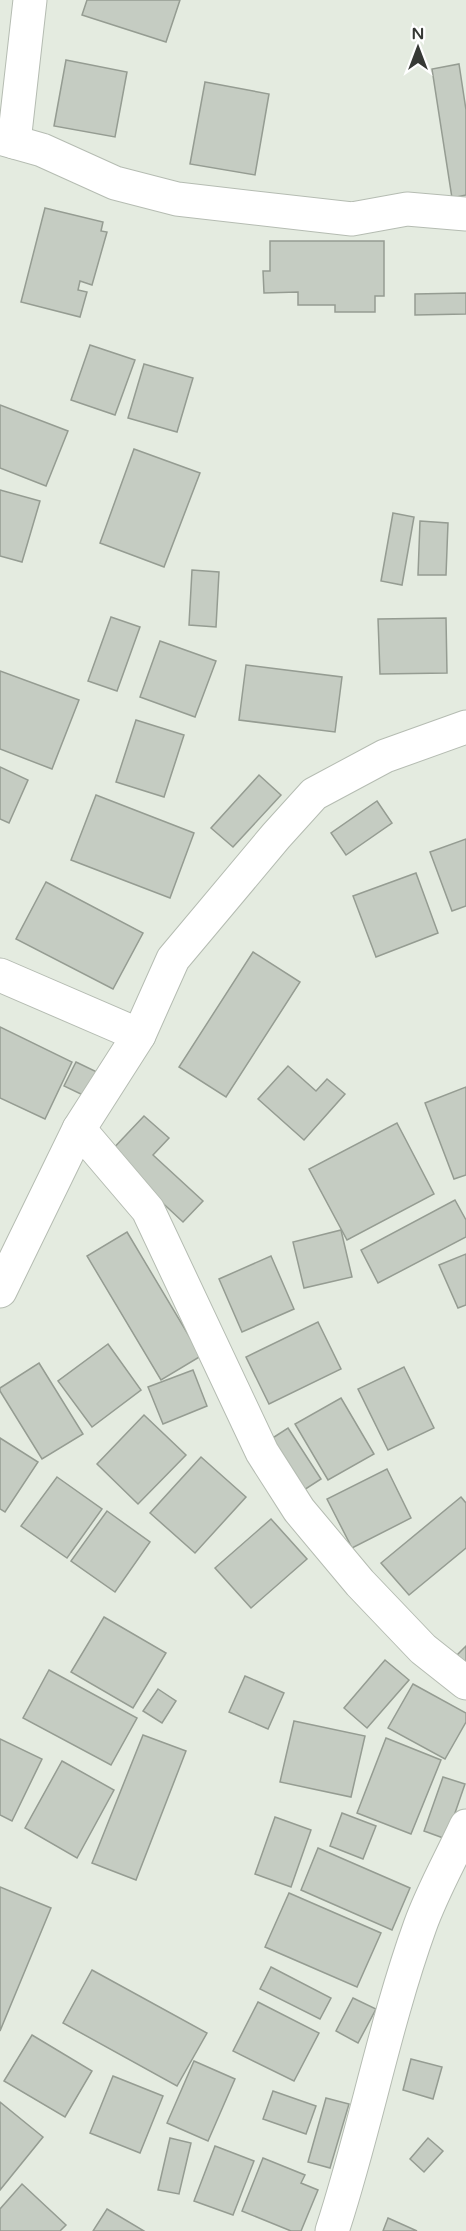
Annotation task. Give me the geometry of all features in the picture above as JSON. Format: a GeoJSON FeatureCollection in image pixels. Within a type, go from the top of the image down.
{"type":"FeatureCollection","features":[{"type":"Feature","properties":{"kind":"street"},"geometry":{"type":"LineString","coordinates":[[30,0],[7,140],[42,150],[115,183],[177,199],[352,219],[407,209],[466,214]]}},
{"type":"Feature","properties":{"kind":"street"},"geometry":{"type":"LineString","coordinates":[[0,1291],[79,1129],[139,1035],[173,959],[314,794],[385,756],[466,727]]}},
{"type":"Feature","properties":{"kind":"street"},"geometry":{"type":"LineString","coordinates":[[0,975],[139,1035]]}},
{"type":"Feature","properties":{"kind":"street"},"geometry":{"type":"LineString","coordinates":[[79,1129],[148,1210],[262,1452],[299,1510],[360,1583],[415,1640],[466,1683]]}},
{"type":"Feature","properties":{"kind":"street"},"geometry":{"type":"LineString","coordinates":[[332,2231],[403,1979],[421,1924],[466,1826]]}},
{"type":"Feature","properties":{"kind":"building"},"geometry":{"type":"Polygon","coordinates":[[[87,0],[180,0],[166,42],[82,15],[87,0]]]}},
{"type":"Feature","properties":{"kind":"building"},"geometry":{"type":"Polygon","coordinates":[[[66,60],[127,72],[115,137],[54,126],[66,60]]]}},
{"type":"Feature","properties":{"kind":"building"},"geometry":{"type":"Polygon","coordinates":[[[459,64],[466,110],[466,195],[452,198],[432,69],[459,64]]]}},
{"type":"Feature","properties":{"kind":"building"},"geometry":{"type":"Polygon","coordinates":[[[205,82],[269,94],[255,175],[190,164],[205,82]]]}},
{"type":"Feature","properties":{"kind":"building"},"geometry":{"type":"Polygon","coordinates":[[[45,208],[103,222],[101,231],[107,232],[92,285],[80,281],[78,290],[87,292],[80,317],[21,302],[45,208]]]}},
{"type":"Feature","properties":{"kind":"building"},"geometry":{"type":"Polygon","coordinates":[[[270,241],[384,241],[384,296],[375,296],[375,312],[335,312],[335,305],[298,305],[298,292],[264,293],[263,271],[270,271],[270,241]]]}},
{"type":"Feature","properties":{"kind":"building"},"geometry":{"type":"Polygon","coordinates":[[[466,293],[466,314],[415,315],[415,294],[466,293]]]}},
{"type":"Feature","properties":{"kind":"building"},"geometry":{"type":"Polygon","coordinates":[[[90,345],[135,360],[115,415],[71,400],[90,345]]]}},
{"type":"Feature","properties":{"kind":"building"},"geometry":{"type":"Polygon","coordinates":[[[144,364],[193,378],[177,432],[128,418],[144,364]]]}},
{"type":"Feature","properties":{"kind":"building"},"geometry":{"type":"Polygon","coordinates":[[[0,405],[68,431],[46,486],[0,468],[0,405]]]}},
{"type":"Feature","properties":{"kind":"building"},"geometry":{"type":"Polygon","coordinates":[[[134,449],[200,473],[164,567],[100,543],[134,449]]]}},
{"type":"Feature","properties":{"kind":"building"},"geometry":{"type":"Polygon","coordinates":[[[0,490],[40,501],[22,562],[0,556],[0,490]]]}},
{"type":"Feature","properties":{"kind":"building"},"geometry":{"type":"Polygon","coordinates":[[[393,513],[414,517],[402,585],[381,581],[393,513]]]}},
{"type":"Feature","properties":{"kind":"building"},"geometry":{"type":"Polygon","coordinates":[[[420,521],[448,523],[446,575],[418,575],[420,521]]]}},
{"type":"Feature","properties":{"kind":"building"},"geometry":{"type":"Polygon","coordinates":[[[192,570],[219,572],[216,627],[189,625],[192,570]]]}},
{"type":"Feature","properties":{"kind":"building"},"geometry":{"type":"Polygon","coordinates":[[[111,617],[140,627],[117,691],[88,681],[111,617]]]}},
{"type":"Feature","properties":{"kind":"building"},"geometry":{"type":"Polygon","coordinates":[[[446,618],[447,673],[380,674],[378,619],[446,618]]]}},
{"type":"Feature","properties":{"kind":"building"},"geometry":{"type":"Polygon","coordinates":[[[160,641],[216,661],[195,717],[140,697],[160,641]]]}},
{"type":"Feature","properties":{"kind":"building"},"geometry":{"type":"Polygon","coordinates":[[[246,665],[342,677],[335,732],[239,720],[246,665]]]}},
{"type":"Feature","properties":{"kind":"building"},"geometry":{"type":"Polygon","coordinates":[[[0,671],[79,700],[52,769],[0,749],[0,671]]]}},
{"type":"Feature","properties":{"kind":"building"},"geometry":{"type":"Polygon","coordinates":[[[136,720],[184,735],[164,797],[116,782],[136,720]]]}},
{"type":"Feature","properties":{"kind":"building"},"geometry":{"type":"Polygon","coordinates":[[[0,767],[28,780],[9,823],[0,819],[0,767]]]}},
{"type":"Feature","properties":{"kind":"building"},"geometry":{"type":"Polygon","coordinates":[[[259,775],[281,795],[233,847],[211,828],[259,775]]]}},
{"type":"Feature","properties":{"kind":"building"},"geometry":{"type":"Polygon","coordinates":[[[96,795],[194,833],[170,898],[71,860],[96,795]]]}},
{"type":"Feature","properties":{"kind":"building"},"geometry":{"type":"Polygon","coordinates":[[[377,801],[392,823],[346,855],[331,833],[377,801]]]}},
{"type":"Feature","properties":{"kind":"building"},"geometry":{"type":"Polygon","coordinates":[[[466,839],[466,906],[452,911],[430,852],[466,839]]]}},
{"type":"Feature","properties":{"kind":"building"},"geometry":{"type":"Polygon","coordinates":[[[416,873],[438,933],[376,957],[353,896],[416,873]]]}},
{"type":"Feature","properties":{"kind":"building"},"geometry":{"type":"Polygon","coordinates":[[[46,882],[143,933],[113,989],[16,939],[46,882]]]}},
{"type":"Feature","properties":{"kind":"building"},"geometry":{"type":"Polygon","coordinates":[[[253,952],[300,982],[226,1097],[179,1067],[253,952]]]}},
{"type":"Feature","properties":{"kind":"building"},"geometry":{"type":"Polygon","coordinates":[[[0,1027],[72,1062],[45,1119],[0,1098],[0,1027]]]}},
{"type":"Feature","properties":{"kind":"building"},"geometry":{"type":"Polygon","coordinates":[[[76,1062],[99,1073],[87,1097],[64,1086],[76,1062]]]}},
{"type":"Feature","properties":{"kind":"building"},"geometry":{"type":"Polygon","coordinates":[[[288,1066],[316,1091],[327,1079],[345,1094],[304,1140],[258,1099],[288,1066]]]}},
{"type":"Feature","properties":{"kind":"building"},"geometry":{"type":"Polygon","coordinates":[[[466,1087],[466,1175],[454,1179],[425,1103],[466,1087]]]}},
{"type":"Feature","properties":{"kind":"building"},"geometry":{"type":"Polygon","coordinates":[[[144,1116],[169,1138],[153,1155],[203,1201],[183,1222],[109,1153],[144,1116]]]}},
{"type":"Feature","properties":{"kind":"building"},"geometry":{"type":"Polygon","coordinates":[[[397,1123],[434,1194],[347,1240],[309,1169],[397,1123]]]}},
{"type":"Feature","properties":{"kind":"building"},"geometry":{"type":"Polygon","coordinates":[[[455,1200],[466,1220],[466,1237],[378,1283],[361,1250],[455,1200]]]}},
{"type":"Feature","properties":{"kind":"building"},"geometry":{"type":"Polygon","coordinates":[[[341,1230],[352,1277],[304,1288],[293,1242],[341,1230]]]}},
{"type":"Feature","properties":{"kind":"building"},"geometry":{"type":"Polygon","coordinates":[[[127,1232],[201,1356],[161,1380],[87,1256],[127,1232]]]}},
{"type":"Feature","properties":{"kind":"building"},"geometry":{"type":"Polygon","coordinates":[[[466,1254],[466,1305],[458,1308],[439,1265],[466,1254]]]}},
{"type":"Feature","properties":{"kind":"building"},"geometry":{"type":"Polygon","coordinates":[[[271,1256],[294,1309],[242,1332],[219,1279],[271,1256]]]}},
{"type":"Feature","properties":{"kind":"building"},"geometry":{"type":"Polygon","coordinates":[[[318,1322],[341,1369],[269,1404],[246,1357],[318,1322]]]}},
{"type":"Feature","properties":{"kind":"building"},"geometry":{"type":"Polygon","coordinates":[[[108,1344],[141,1390],[92,1427],[58,1381],[108,1344]]]}},
{"type":"Feature","properties":{"kind":"building"},"geometry":{"type":"Polygon","coordinates":[[[39,1363],[83,1434],[42,1459],[0,1391],[0,1388],[39,1363]]]}},
{"type":"Feature","properties":{"kind":"building"},"geometry":{"type":"Polygon","coordinates":[[[404,1367],[434,1428],[388,1450],[358,1389],[404,1367]]]}},
{"type":"Feature","properties":{"kind":"building"},"geometry":{"type":"Polygon","coordinates":[[[193,1370],[207,1406],[163,1424],[148,1387],[193,1370]]]}},
{"type":"Feature","properties":{"kind":"building"},"geometry":{"type":"Polygon","coordinates":[[[341,1398],[374,1454],[328,1480],[295,1424],[341,1398]]]}},
{"type":"Feature","properties":{"kind":"building"},"geometry":{"type":"Polygon","coordinates":[[[144,1415],[186,1455],[138,1504],[97,1464],[144,1415]]]}},
{"type":"Feature","properties":{"kind":"building"},"geometry":{"type":"Polygon","coordinates":[[[288,1428],[321,1479],[304,1490],[271,1439],[288,1428]]]}},
{"type":"Feature","properties":{"kind":"building"},"geometry":{"type":"Polygon","coordinates":[[[0,1438],[38,1462],[5,1512],[0,1509],[0,1438]]]}},
{"type":"Feature","properties":{"kind":"building"},"geometry":{"type":"Polygon","coordinates":[[[201,1457],[246,1497],[195,1553],[150,1513],[201,1457]]]}},
{"type":"Feature","properties":{"kind":"building"},"geometry":{"type":"Polygon","coordinates":[[[387,1469],[411,1518],[352,1548],[327,1499],[387,1469]]]}},
{"type":"Feature","properties":{"kind":"building"},"geometry":{"type":"Polygon","coordinates":[[[57,1477],[102,1509],[67,1558],[21,1526],[57,1477]]]}},
{"type":"Feature","properties":{"kind":"building"},"geometry":{"type":"Polygon","coordinates":[[[461,1497],[466,1503],[466,1548],[409,1595],[381,1563],[461,1497]]]}},
{"type":"Feature","properties":{"kind":"building"},"geometry":{"type":"Polygon","coordinates":[[[107,1511],[150,1542],[115,1592],[71,1561],[107,1511]]]}},
{"type":"Feature","properties":{"kind":"building"},"geometry":{"type":"Polygon","coordinates":[[[271,1519],[307,1559],[251,1608],[215,1568],[271,1519]]]}},
{"type":"Feature","properties":{"kind":"building"},"geometry":{"type":"Polygon","coordinates":[[[104,1617],[166,1653],[133,1708],[71,1672],[104,1617]]]}},
{"type":"Feature","properties":{"kind":"building"},"geometry":{"type":"Polygon","coordinates":[[[466,1646],[466,1667],[455,1657],[466,1646]]]}},
{"type":"Feature","properties":{"kind":"building"},"geometry":{"type":"Polygon","coordinates":[[[385,1660],[409,1680],[367,1728],[344,1708],[385,1660]]]}},
{"type":"Feature","properties":{"kind":"building"},"geometry":{"type":"Polygon","coordinates":[[[49,1670],[137,1718],[111,1765],[23,1718],[49,1670]]]}},
{"type":"Feature","properties":{"kind":"building"},"geometry":{"type":"Polygon","coordinates":[[[245,1676],[284,1693],[268,1729],[229,1712],[245,1676]]]}},
{"type":"Feature","properties":{"kind":"building"},"geometry":{"type":"Polygon","coordinates":[[[413,1684],[466,1713],[466,1722],[445,1759],[388,1728],[413,1684]]]}},
{"type":"Feature","properties":{"kind":"building"},"geometry":{"type":"Polygon","coordinates":[[[158,1689],[176,1701],[162,1723],[143,1711],[158,1689]]]}},
{"type":"Feature","properties":{"kind":"building"},"geometry":{"type":"Polygon","coordinates":[[[294,1721],[365,1736],[351,1797],[280,1782],[294,1721]]]}},
{"type":"Feature","properties":{"kind":"building"},"geometry":{"type":"Polygon","coordinates":[[[143,1735],[186,1751],[136,1880],[92,1863],[143,1735]]]}},
{"type":"Feature","properties":{"kind":"building"},"geometry":{"type":"Polygon","coordinates":[[[386,1738],[441,1760],[411,1834],[357,1813],[386,1738]]]}},
{"type":"Feature","properties":{"kind":"building"},"geometry":{"type":"Polygon","coordinates":[[[0,1739],[42,1759],[12,1821],[0,1815],[0,1739]]]}},
{"type":"Feature","properties":{"kind":"building"},"geometry":{"type":"Polygon","coordinates":[[[62,1761],[114,1790],[77,1858],[25,1828],[62,1761]]]}},
{"type":"Feature","properties":{"kind":"building"},"geometry":{"type":"Polygon","coordinates":[[[443,1777],[465,1784],[446,1839],[424,1831],[443,1777]]]}},
{"type":"Feature","properties":{"kind":"building"},"geometry":{"type":"Polygon","coordinates":[[[342,1813],[376,1826],[363,1859],[330,1846],[342,1813]]]}},
{"type":"Feature","properties":{"kind":"building"},"geometry":{"type":"Polygon","coordinates":[[[275,1817],[311,1830],[291,1887],[255,1874],[275,1817]]]}},
{"type":"Feature","properties":{"kind":"building"},"geometry":{"type":"Polygon","coordinates":[[[318,1848],[410,1888],[392,1930],[301,1890],[318,1848]]]}},
{"type":"Feature","properties":{"kind":"building"},"geometry":{"type":"Polygon","coordinates":[[[0,1887],[51,1908],[0,2031],[0,1887]]]}},
{"type":"Feature","properties":{"kind":"building"},"geometry":{"type":"Polygon","coordinates":[[[289,1893],[381,1933],[357,1987],[265,1947],[289,1893]]]}},
{"type":"Feature","properties":{"kind":"building"},"geometry":{"type":"Polygon","coordinates":[[[271,1967],[331,1998],[320,2019],[260,1989],[271,1967]]]}},
{"type":"Feature","properties":{"kind":"building"},"geometry":{"type":"Polygon","coordinates":[[[92,1970],[207,2033],[177,2086],[63,2023],[92,1970]]]}},
{"type":"Feature","properties":{"kind":"building"},"geometry":{"type":"Polygon","coordinates":[[[353,1998],[376,2009],[358,2043],[336,2031],[353,1998]]]}},
{"type":"Feature","properties":{"kind":"building"},"geometry":{"type":"Polygon","coordinates":[[[258,2002],[319,2033],[294,2081],[233,2051],[258,2002]]]}},
{"type":"Feature","properties":{"kind":"building"},"geometry":{"type":"Polygon","coordinates":[[[32,2035],[92,2071],[65,2117],[4,2081],[32,2035]]]}},
{"type":"Feature","properties":{"kind":"building"},"geometry":{"type":"Polygon","coordinates":[[[411,2059],[442,2067],[433,2099],[403,2090],[411,2059]]]}},
{"type":"Feature","properties":{"kind":"building"},"geometry":{"type":"Polygon","coordinates":[[[194,2061],[235,2079],[208,2141],[167,2123],[194,2061]]]}},
{"type":"Feature","properties":{"kind":"building"},"geometry":{"type":"Polygon","coordinates":[[[113,2076],[163,2096],[140,2153],[90,2133],[113,2076]]]}},
{"type":"Feature","properties":{"kind":"building"},"geometry":{"type":"Polygon","coordinates":[[[273,2091],[316,2106],[306,2134],[263,2119],[273,2091]]]}},
{"type":"Feature","properties":{"kind":"building"},"geometry":{"type":"Polygon","coordinates":[[[326,2098],[349,2104],[330,2168],[308,2162],[326,2098]]]}},
{"type":"Feature","properties":{"kind":"building"},"geometry":{"type":"Polygon","coordinates":[[[0,2102],[43,2137],[0,2190],[0,2102]]]}},
{"type":"Feature","properties":{"kind":"building"},"geometry":{"type":"Polygon","coordinates":[[[170,2138],[191,2143],[179,2194],[158,2190],[170,2138]]]}},
{"type":"Feature","properties":{"kind":"building"},"geometry":{"type":"Polygon","coordinates":[[[428,2138],[443,2151],[424,2172],[410,2159],[428,2138]]]}},
{"type":"Feature","properties":{"kind":"building"},"geometry":{"type":"Polygon","coordinates":[[[215,2146],[254,2161],[233,2215],[194,2201],[215,2146]]]}},
{"type":"Feature","properties":{"kind":"building"},"geometry":{"type":"Polygon","coordinates":[[[263,2158],[305,2175],[301,2183],[318,2190],[301,2231],[291,2231],[242,2211],[263,2158]]]}},
{"type":"Feature","properties":{"kind":"building"},"geometry":{"type":"Polygon","coordinates":[[[22,2184],[66,2225],[60,2231],[0,2231],[0,2209],[22,2184]]]}},
{"type":"Feature","properties":{"kind":"building"},"geometry":{"type":"Polygon","coordinates":[[[107,2209],[144,2231],[93,2231],[107,2209]]]}},
{"type":"Feature","properties":{"kind":"building"},"geometry":{"type":"Polygon","coordinates":[[[388,2218],[417,2231],[383,2231],[388,2218]]]}}]}
